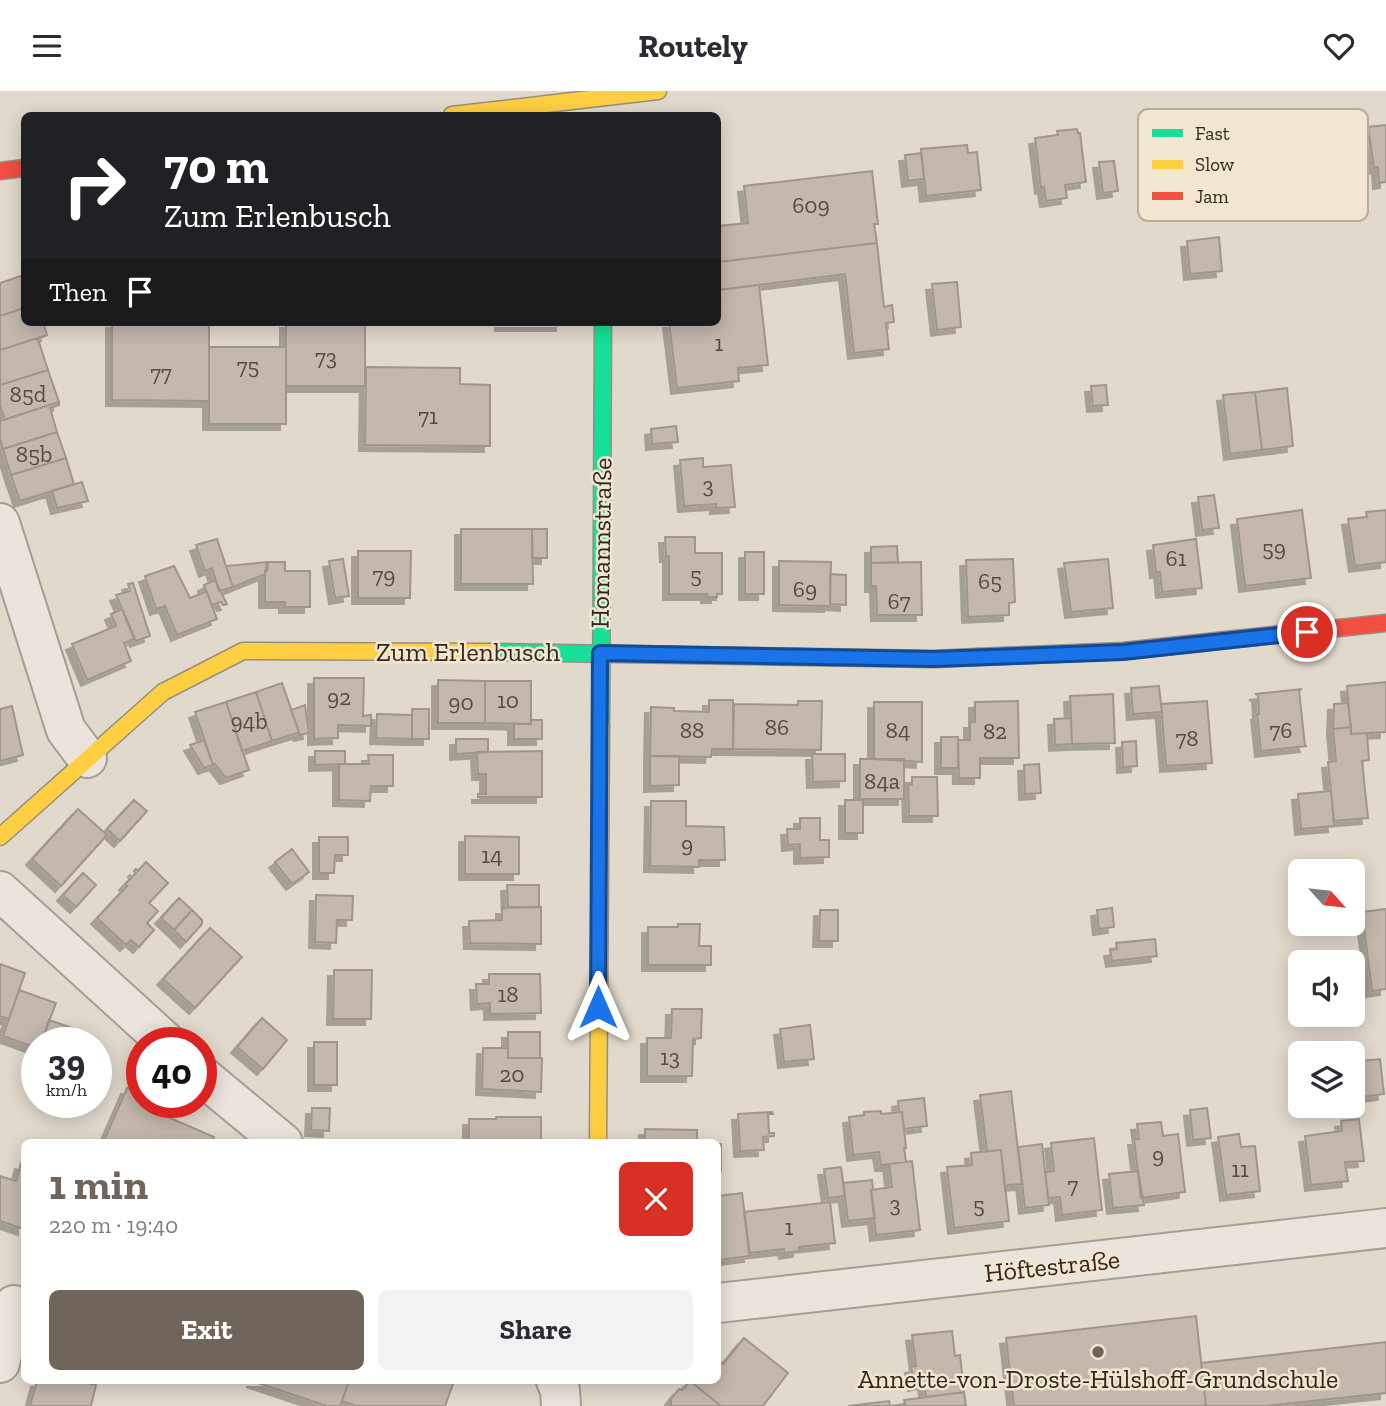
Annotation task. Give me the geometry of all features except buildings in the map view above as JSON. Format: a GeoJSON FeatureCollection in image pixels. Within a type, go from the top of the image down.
{"type":"FeatureCollection","features":[{"type":"Feature","properties":{"kind":"street"},"geometry":{"type":"LineString","coordinates":[[461,107],[514,99],[602,107],[658,91]]}},
{"type":"Feature","properties":{"kind":"street"},"geometry":{"type":"LineString","coordinates":[[0,171],[21,168]]}},
{"type":"Feature","properties":{"kind":"street","name":"Homannstraße"},"geometry":{"type":"LineString","coordinates":[[598,1139],[603,326]]}},
{"type":"Feature","properties":{"kind":"street"},"geometry":{"type":"LineString","coordinates":[[0,523],[66,730],[87,758]]}},
{"type":"Feature","properties":{"kind":"street","name":"Zum Erlenbusch"},"geometry":{"type":"LineString","coordinates":[[0,837],[163,692],[243,651],[600,653],[934,659],[1123,652],[1386,623]]}},
{"type":"Feature","properties":{"kind":"street"},"geometry":{"type":"LineString","coordinates":[[0,891],[149,1027]]}},
{"type":"Feature","properties":{"kind":"street"},"geometry":{"type":"LineString","coordinates":[[217,1088],[277,1139]]}},
{"type":"Feature","properties":{"kind":"street","name":"Höftestraße"},"geometry":{"type":"LineString","coordinates":[[721,1303],[1386,1228]]}},
{"type":"Feature","properties":{"kind":"street"},"geometry":{"type":"LineString","coordinates":[[0,1363],[14,1305]]}},
{"type":"Feature","properties":{"kind":"street"},"geometry":{"type":"LineString","coordinates":[[557,1384],[561,1406]]}},
{"type":"Feature","properties":{"kind":"traffic: fast"},"geometry":{"type":"LineString","coordinates":[[601,726],[603,326]]}},
{"type":"Feature","properties":{"kind":"traffic: fast"},"geometry":{"type":"LineString","coordinates":[[489,652],[934,659],[977,657]]}},
{"type":"Feature","properties":{"kind":"traffic: slow"},"geometry":{"type":"LineString","coordinates":[[478,112],[658,91]]}},
{"type":"Feature","properties":{"kind":"traffic: slow"},"geometry":{"type":"LineString","coordinates":[[0,837],[163,692],[243,651],[489,652]]}},
{"type":"Feature","properties":{"kind":"traffic: slow"},"geometry":{"type":"LineString","coordinates":[[598,1139],[601,726]]}},
{"type":"Feature","properties":{"kind":"traffic: jam"},"geometry":{"type":"LineString","coordinates":[[0,171],[21,168]]}},
{"type":"Feature","properties":{"kind":"traffic: jam"},"geometry":{"type":"LineString","coordinates":[[977,657],[1123,651],[1386,623]]}},
{"type":"Feature","properties":{"kind":"place","name":"Annette-von-Droste-Hülshoff-Grundschule"},"geometry":{"type":"Point","coordinates":[1098,1352]}},
{"type":"Feature","properties":{"kind":"route"},"geometry":{"type":"LineString","coordinates":[[598,1007],[600,653],[934,659],[1123,652],[1307,632]]}}]}
